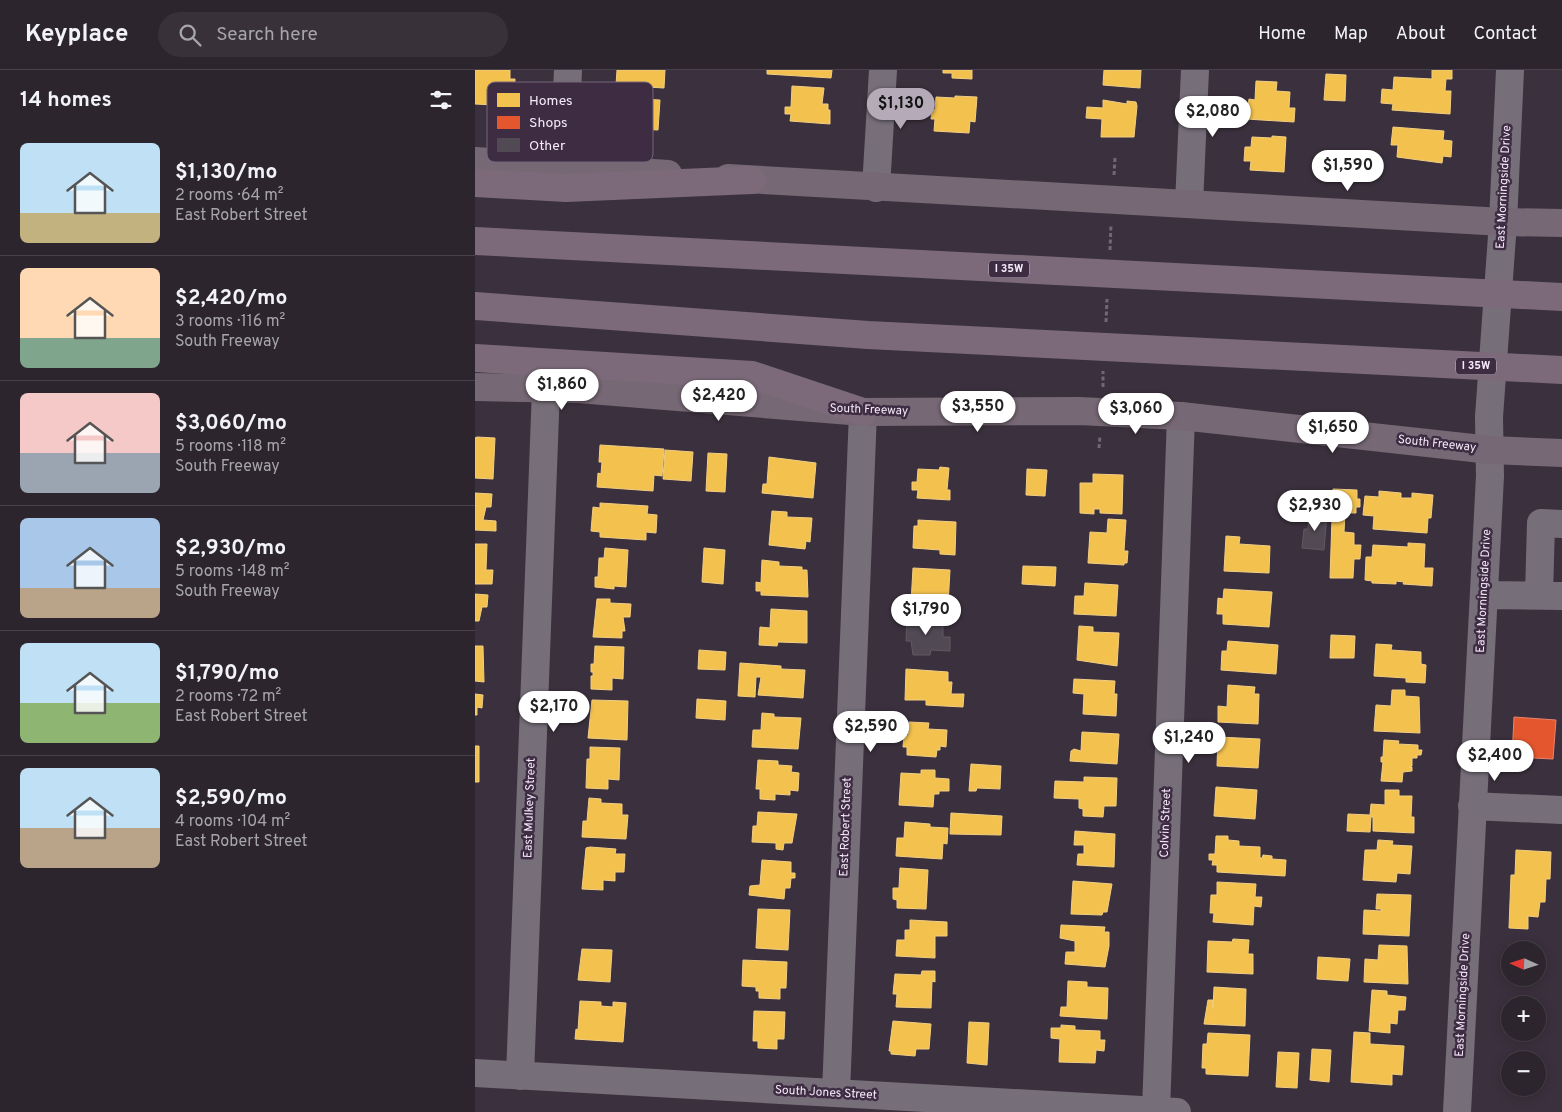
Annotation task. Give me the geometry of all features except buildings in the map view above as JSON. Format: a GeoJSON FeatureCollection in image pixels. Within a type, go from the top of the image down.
{"type":"FeatureCollection","features":[{"type":"Feature","properties":{"kind":"highway"},"geometry":{"type":"LineString","coordinates":[[475,183],[567,188],[752,180]]}},
{"type":"Feature","properties":{"kind":"highway","name":"I 35W"},"geometry":{"type":"LineString","coordinates":[[475,241],[1556,296]]}},
{"type":"Feature","properties":{"kind":"highway","name":"I 35W"},"geometry":{"type":"LineString","coordinates":[[475,306],[868,335],[1562,370]]}},
{"type":"Feature","properties":{"kind":"highway"},"geometry":{"type":"LineString","coordinates":[[475,358],[752,375],[863,412]]}},
{"type":"Feature","properties":{"kind":"highway"},"geometry":{"type":"LineString","coordinates":[[1430,364],[1522,376],[1562,386]]}},
{"type":"Feature","properties":{"kind":"main road"},"geometry":{"type":"LineString","coordinates":[[490,162],[876,188],[1189,204],[1502,230],[1562,223]]}},
{"type":"Feature","properties":{"kind":"main road","name":"South Freeway"},"geometry":{"type":"LineString","coordinates":[[475,387],[578,389],[863,412],[1079,411],[1181,416],[1491,450],[1562,454]]}},
{"type":"Feature","properties":{"kind":"street"},"geometry":{"type":"LineString","coordinates":[[876,188],[883,70]]}},
{"type":"Feature","properties":{"kind":"street"},"geometry":{"type":"LineString","coordinates":[[1189,204],[1195,70]]}},
{"type":"Feature","properties":{"kind":"street","name":"East Morningside Drive"},"geometry":{"type":"LineString","coordinates":[[1457,1112],[1491,450],[1489,417],[1502,230],[1510,70]]}},
{"type":"Feature","properties":{"kind":"street"},"geometry":{"type":"LineString","coordinates":[[564,162],[564,167]]}},
{"type":"Feature","properties":{"kind":"street","name":"East Mulkey Street"},"geometry":{"type":"LineString","coordinates":[[519,1076],[546,389]]}},
{"type":"Feature","properties":{"kind":"street","name":"East Robert Street"},"geometry":{"type":"LineString","coordinates":[[836,1093],[863,412]]}},
{"type":"Feature","properties":{"kind":"street","name":"Colvin Street"},"geometry":{"type":"LineString","coordinates":[[1166,1111],[1181,416]]}},
{"type":"Feature","properties":{"kind":"street"},"geometry":{"type":"LineString","coordinates":[[1483,595],[1551,595],[1541,523],[1562,524]]}},
{"type":"Feature","properties":{"kind":"street"},"geometry":{"type":"LineString","coordinates":[[1473,806],[1562,810]]}},
{"type":"Feature","properties":{"kind":"street","name":"South Jones Street"},"geometry":{"type":"LineString","coordinates":[[475,1074],[1166,1111]]}},
{"type":"Feature","properties":{"kind":"path"},"geometry":{"type":"LineString","coordinates":[[1114,178],[1115,158]]}},
{"type":"Feature","properties":{"kind":"path"},"geometry":{"type":"LineString","coordinates":[[1110,255],[1112,216]]}},
{"type":"Feature","properties":{"kind":"path"},"geometry":{"type":"LineString","coordinates":[[1105,332],[1107,293]]}},
{"type":"Feature","properties":{"kind":"path"},"geometry":{"type":"LineString","coordinates":[[1103,390],[1104,361]]}},
{"type":"Feature","properties":{"kind":"path"},"geometry":{"type":"LineString","coordinates":[[1099,448],[1101,429]]}}]}
